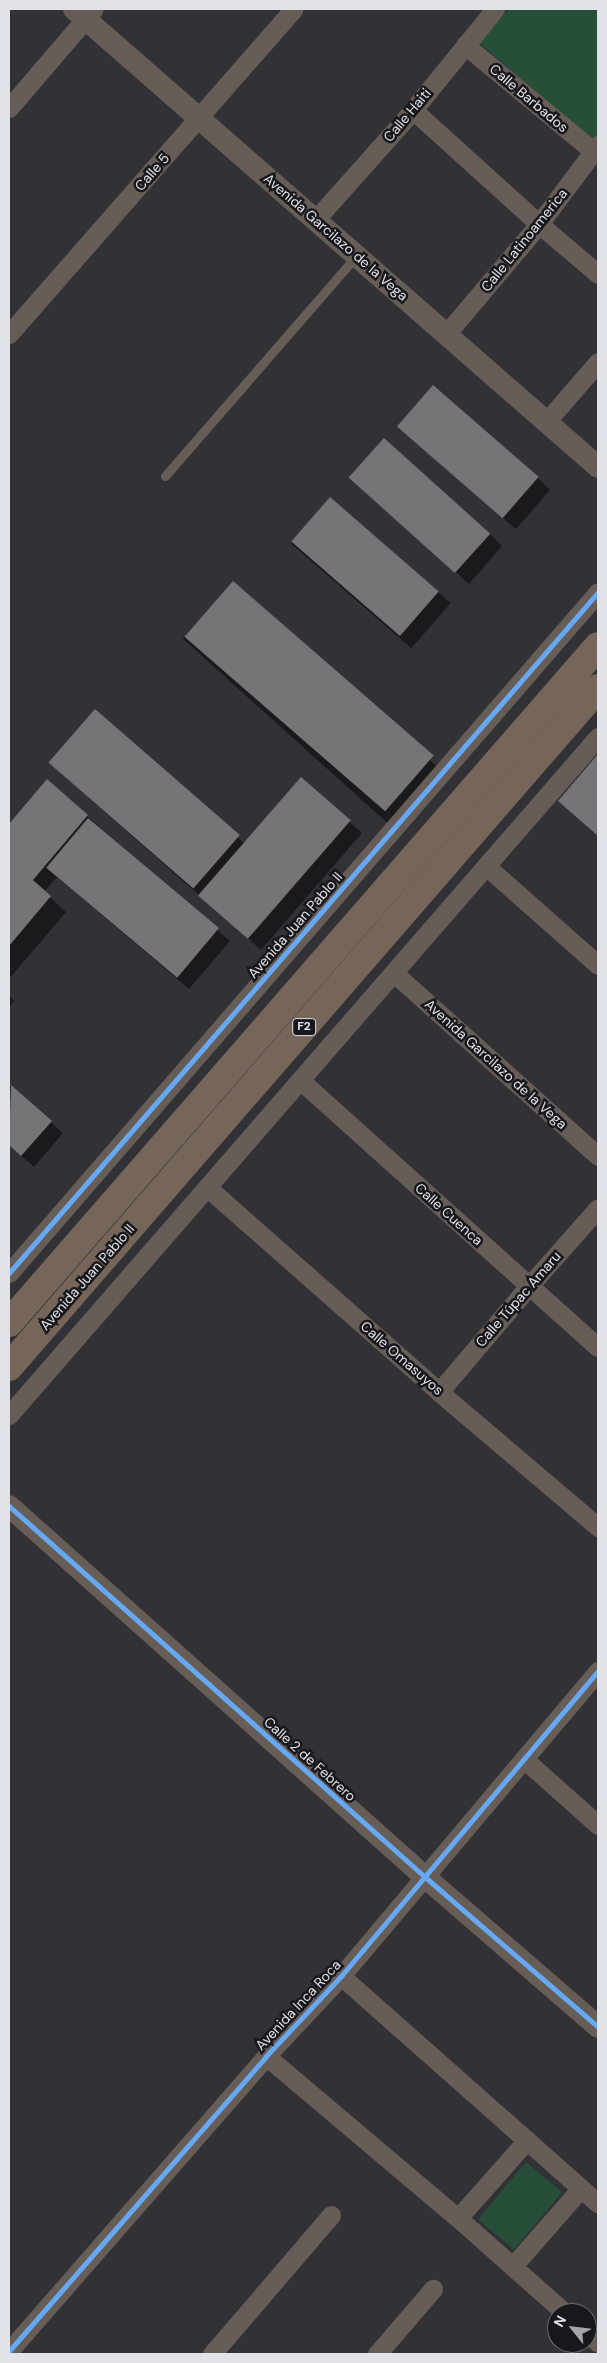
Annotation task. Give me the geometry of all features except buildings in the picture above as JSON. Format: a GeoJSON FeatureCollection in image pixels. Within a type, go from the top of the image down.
{"type":"FeatureCollection","features":[{"type":"Feature","properties":{"kind":"highway","name":"Avenida Juan Pablo II"},"geometry":{"type":"LineString","coordinates":[[9,1324],[598,646]]}},
{"type":"Feature","properties":{"kind":"highway","name":"Avenida Juan Pablo II"},"geometry":{"type":"LineString","coordinates":[[9,1367],[598,688]]}},
{"type":"Feature","properties":{"kind":"street","name":"Calle 5"},"geometry":{"type":"LineString","coordinates":[[9,334],[294,9]]}},
{"type":"Feature","properties":{"kind":"street","name":"Calle Haiti"},"geometry":{"type":"LineString","coordinates":[[316,219],[412,110],[495,9]]}},
{"type":"Feature","properties":{"kind":"street","name":"Avenida Garcilazo de la Vega"},"geometry":{"type":"LineString","coordinates":[[85,12],[199,119],[316,219],[598,467]]}},
{"type":"Feature","properties":{"kind":"street"},"geometry":{"type":"LineString","coordinates":[[9,108],[85,12]]}},
{"type":"Feature","properties":{"kind":"street","name":"Calle Barbados"},"geometry":{"type":"LineString","coordinates":[[465,45],[595,148]]}},
{"type":"Feature","properties":{"kind":"street"},"geometry":{"type":"LineString","coordinates":[[412,110],[539,224],[598,274]]}},
{"type":"Feature","properties":{"kind":"street","name":"Calle Latinoamerica"},"geometry":{"type":"LineString","coordinates":[[446,333],[539,224],[595,148]]}},
{"type":"Feature","properties":{"kind":"street"},"geometry":{"type":"LineString","coordinates":[[546,422],[598,362]]}},
{"type":"Feature","properties":{"kind":"street","name":"Avenida Juan Pablo II"},"geometry":{"type":"LineString","coordinates":[[9,1273],[598,592]]}},
{"type":"Feature","properties":{"kind":"street"},"geometry":{"type":"LineString","coordinates":[[9,1415],[598,737]]}},
{"type":"Feature","properties":{"kind":"street"},"geometry":{"type":"LineString","coordinates":[[486,866],[598,966]]}},
{"type":"Feature","properties":{"kind":"street","name":"Avenida Garcilazo de la Vega"},"geometry":{"type":"LineString","coordinates":[[394,972],[598,1156]]}},
{"type":"Feature","properties":{"kind":"street","name":"Calle Cuenca"},"geometry":{"type":"LineString","coordinates":[[300,1080],[598,1347]]}},
{"type":"Feature","properties":{"kind":"street","name":"Calle Omasuyos"},"geometry":{"type":"LineString","coordinates":[[208,1188],[439,1392],[598,1527]]}},
{"type":"Feature","properties":{"kind":"street","name":"Calle Túpac Amaru"},"geometry":{"type":"LineString","coordinates":[[439,1392],[598,1208]]}},
{"type":"Feature","properties":{"kind":"street","name":"Calle 2 de Febrero"},"geometry":{"type":"LineString","coordinates":[[9,1506],[426,1877],[598,2027]]}},
{"type":"Feature","properties":{"kind":"street","name":"Avenida Inca Roca"},"geometry":{"type":"LineString","coordinates":[[15,2350],[266,2056],[341,1976],[525,1760],[598,1671]]}},
{"type":"Feature","properties":{"kind":"street"},"geometry":{"type":"LineString","coordinates":[[525,1760],[598,1825]]}},
{"type":"Feature","properties":{"kind":"street"},"geometry":{"type":"LineString","coordinates":[[341,1976],[598,2202]]}},
{"type":"Feature","properties":{"kind":"street"},"geometry":{"type":"LineString","coordinates":[[266,2056],[458,2218],[554,2303]]}},
{"type":"Feature","properties":{"kind":"street"},"geometry":{"type":"LineString","coordinates":[[458,2218],[527,2140]]}},
{"type":"Feature","properties":{"kind":"street"},"geometry":{"type":"LineString","coordinates":[[513,2266],[581,2188]]}},
{"type":"Feature","properties":{"kind":"street"},"geometry":{"type":"LineString","coordinates":[[212,2354],[331,2215]]}},
{"type":"Feature","properties":{"kind":"street"},"geometry":{"type":"LineString","coordinates":[[377,2354],[433,2289]]}},
{"type":"Feature","properties":{"kind":"lane"},"geometry":{"type":"LineString","coordinates":[[165,476],[357,255]]}},
{"type":"Feature","properties":{"kind":"green space"},"geometry":{"type":"Polygon","coordinates":[[[509,9],[598,9],[598,134],[593,140],[479,43],[509,9]]]}},
{"type":"Feature","properties":{"kind":"green space"},"geometry":{"type":"Polygon","coordinates":[[[526,2162],[562,2192],[514,2250],[478,2219],[526,2162]]]}},
{"type":"Feature","properties":{"kind":"cycle path"},"geometry":{"type":"LineString","coordinates":[[9,1273],[598,592]]}},
{"type":"Feature","properties":{"kind":"cycle path"},"geometry":{"type":"LineString","coordinates":[[9,1506],[425,1877],[598,2027]]}},
{"type":"Feature","properties":{"kind":"cycle path"},"geometry":{"type":"LineString","coordinates":[[9,2351],[266,2056],[341,1976],[598,1671]]}}]}
